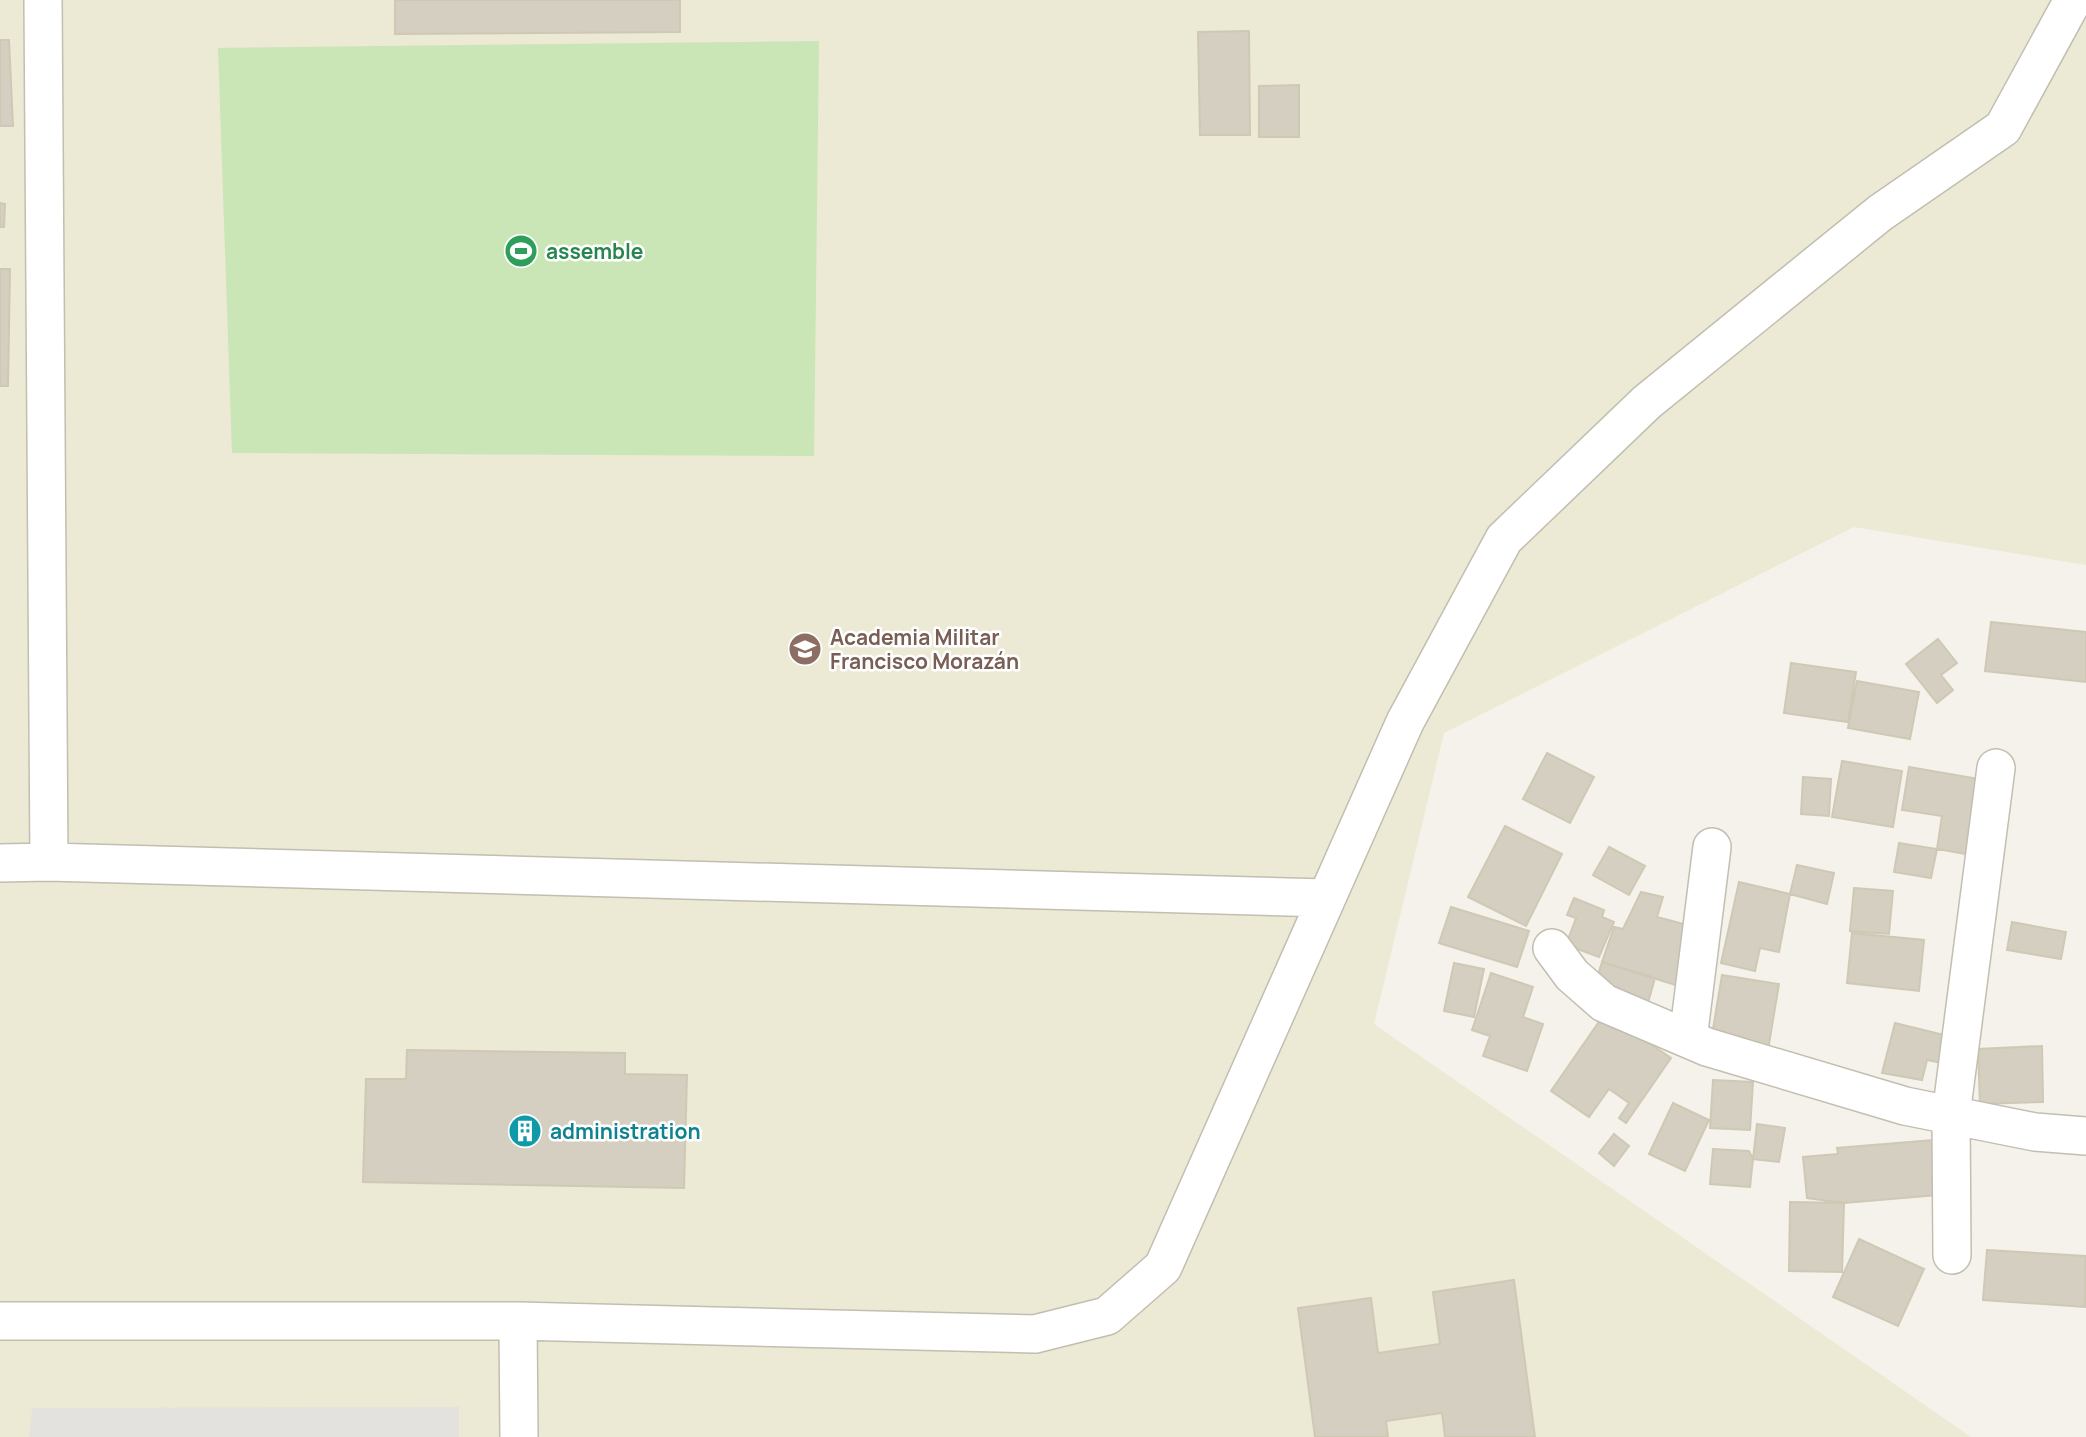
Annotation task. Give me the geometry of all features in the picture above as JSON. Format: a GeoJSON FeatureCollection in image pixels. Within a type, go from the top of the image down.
{"type":"FeatureCollection","features":[{"type":"Feature","properties":{"kind":"street"},"geometry":{"type":"LineString","coordinates":[[43,0],[49,862]]}},
{"type":"Feature","properties":{"kind":"street"},"geometry":{"type":"LineString","coordinates":[[0,1321],[519,1321],[1035,1334],[1107,1316],[1163,1267],[1405,722],[1504,539],[1647,402],[1880,213],[2003,128],[2073,0]]}},
{"type":"Feature","properties":{"kind":"street"},"geometry":{"type":"LineString","coordinates":[[1952,1255],[1951,1115],[1996,768]]}},
{"type":"Feature","properties":{"kind":"street"},"geometry":{"type":"LineString","coordinates":[[1688,1040],[1712,847]]}},
{"type":"Feature","properties":{"kind":"street"},"geometry":{"type":"LineString","coordinates":[[0,863],[49,862],[1326,898]]}},
{"type":"Feature","properties":{"kind":"street"},"geometry":{"type":"LineString","coordinates":[[1552,948],[1572,975],[1604,1003],[1688,1040],[1905,1106],[2035,1132],[2086,1136]]}},
{"type":"Feature","properties":{"kind":"street"},"geometry":{"type":"LineString","coordinates":[[519,1321],[519,1437]]}},
{"type":"Feature","properties":{"kind":"shaded area","name":"Academia Militar Francisco Morazán"},"geometry":{"type":"Polygon","coordinates":[[[0,0],[2086,0],[2086,565],[1854,527],[1444,733],[1374,1024],[1971,1437],[0,1437],[0,0]]]}},
{"type":"Feature","properties":{"kind":"shaded area"},"geometry":{"type":"Polygon","coordinates":[[[459,1407],[459,1437],[29,1437],[32,1408],[459,1407]]]}},
{"type":"Feature","properties":{"kind":"green space","name":"assemble"},"geometry":{"type":"Polygon","coordinates":[[[819,41],[814,456],[232,453],[218,48],[819,41]]]}},
{"type":"Feature","properties":{"kind":"building"},"geometry":{"type":"Polygon","coordinates":[[[395,0],[680,0],[680,32],[395,34],[395,0]]]}},
{"type":"Feature","properties":{"kind":"building"},"geometry":{"type":"Polygon","coordinates":[[[1249,31],[1250,135],[1200,135],[1198,32],[1249,31]]]}},
{"type":"Feature","properties":{"kind":"building"},"geometry":{"type":"Polygon","coordinates":[[[0,40],[9,40],[13,126],[0,126],[0,40]]]}},
{"type":"Feature","properties":{"kind":"building"},"geometry":{"type":"Polygon","coordinates":[[[1299,85],[1299,137],[1259,137],[1259,86],[1299,85]]]}},
{"type":"Feature","properties":{"kind":"building"},"geometry":{"type":"Polygon","coordinates":[[[0,203],[5,204],[4,227],[0,227],[0,203]]]}},
{"type":"Feature","properties":{"kind":"building"},"geometry":{"type":"Polygon","coordinates":[[[0,269],[10,269],[8,386],[0,386],[0,269]]]}},
{"type":"Feature","properties":{"kind":"building"},"geometry":{"type":"Polygon","coordinates":[[[1991,622],[2086,632],[2086,682],[1985,671],[1991,622]]]}},
{"type":"Feature","properties":{"kind":"building"},"geometry":{"type":"Polygon","coordinates":[[[1938,639],[1957,663],[1941,675],[1953,690],[1937,703],[1906,664],[1938,639]]]}},
{"type":"Feature","properties":{"kind":"building"},"geometry":{"type":"Polygon","coordinates":[[[1791,663],[1856,672],[1848,722],[1784,713],[1791,663]]]}},
{"type":"Feature","properties":{"kind":"building"},"geometry":{"type":"Polygon","coordinates":[[[1857,681],[1919,692],[1910,739],[1848,728],[1857,681]]]}},
{"type":"Feature","properties":{"kind":"building"},"geometry":{"type":"Polygon","coordinates":[[[1547,753],[1594,777],[1570,823],[1523,799],[1547,753]]]}},
{"type":"Feature","properties":{"kind":"building"},"geometry":{"type":"Polygon","coordinates":[[[1842,761],[1902,771],[1893,827],[1832,817],[1842,761]]]}},
{"type":"Feature","properties":{"kind":"building"},"geometry":{"type":"Polygon","coordinates":[[[1909,767],[1979,779],[1966,854],[1937,849],[1942,816],[1902,810],[1909,767]]]}},
{"type":"Feature","properties":{"kind":"building"},"geometry":{"type":"Polygon","coordinates":[[[1803,777],[1831,779],[1829,816],[1801,814],[1803,777]]]}},
{"type":"Feature","properties":{"kind":"building"},"geometry":{"type":"Polygon","coordinates":[[[1505,826],[1562,854],[1526,926],[1468,897],[1505,826]]]}},
{"type":"Feature","properties":{"kind":"building"},"geometry":{"type":"Polygon","coordinates":[[[1899,843],[1937,849],[1931,878],[1894,872],[1899,843]]]}},
{"type":"Feature","properties":{"kind":"building"},"geometry":{"type":"Polygon","coordinates":[[[1609,847],[1645,866],[1629,895],[1593,875],[1609,847]]]}},
{"type":"Feature","properties":{"kind":"building"},"geometry":{"type":"Polygon","coordinates":[[[1797,865],[1834,873],[1827,904],[1790,894],[1797,865]]]}},
{"type":"Feature","properties":{"kind":"building"},"geometry":{"type":"Polygon","coordinates":[[[1739,882],[1790,894],[1779,952],[1760,948],[1755,971],[1721,963],[1739,882]]]}},
{"type":"Feature","properties":{"kind":"building"},"geometry":{"type":"Polygon","coordinates":[[[1854,888],[1893,891],[1889,934],[1850,931],[1854,888]]]}},
{"type":"Feature","properties":{"kind":"building"},"geometry":{"type":"Polygon","coordinates":[[[1641,892],[1663,897],[1657,917],[1691,926],[1685,988],[1602,962],[1614,927],[1623,929],[1641,892]]]}},
{"type":"Feature","properties":{"kind":"building"},"geometry":{"type":"Polygon","coordinates":[[[1574,898],[1604,910],[1602,917],[1614,922],[1599,957],[1566,945],[1576,918],[1567,915],[1574,898]]]}},
{"type":"Feature","properties":{"kind":"building"},"geometry":{"type":"Polygon","coordinates":[[[1451,907],[1529,931],[1517,967],[1439,943],[1451,907]]]}},
{"type":"Feature","properties":{"kind":"building"},"geometry":{"type":"Polygon","coordinates":[[[2012,922],[2066,932],[2061,959],[2007,950],[2012,922]]]}},
{"type":"Feature","properties":{"kind":"building"},"geometry":{"type":"Polygon","coordinates":[[[1852,933],[1924,940],[1919,991],[1847,983],[1852,933]]]}},
{"type":"Feature","properties":{"kind":"building"},"geometry":{"type":"Polygon","coordinates":[[[1602,962],[1655,978],[1646,1010],[1594,988],[1602,962]]]}},
{"type":"Feature","properties":{"kind":"building"},"geometry":{"type":"Polygon","coordinates":[[[1454,963],[1484,969],[1474,1017],[1444,1011],[1454,963]]]}},
{"type":"Feature","properties":{"kind":"building"},"geometry":{"type":"Polygon","coordinates":[[[1491,973],[1533,987],[1523,1017],[1543,1024],[1527,1071],[1483,1056],[1490,1036],[1472,1030],[1491,973]]]}},
{"type":"Feature","properties":{"kind":"building"},"geometry":{"type":"Polygon","coordinates":[[[1722,975],[1779,984],[1768,1050],[1711,1041],[1722,975]]]}},
{"type":"Feature","properties":{"kind":"building"},"geometry":{"type":"Polygon","coordinates":[[[1605,1013],[1671,1058],[1626,1123],[1619,1118],[1629,1103],[1609,1089],[1589,1117],[1551,1091],[1605,1013]]]}},
{"type":"Feature","properties":{"kind":"building"},"geometry":{"type":"Polygon","coordinates":[[[1895,1023],[1948,1036],[1942,1063],[1927,1060],[1922,1080],[1882,1073],[1895,1023]]]}},
{"type":"Feature","properties":{"kind":"building"},"geometry":{"type":"Polygon","coordinates":[[[2042,1046],[2043,1102],[1980,1104],[1978,1049],[2042,1046]]]}},
{"type":"Feature","properties":{"kind":"building","name":"administration"},"geometry":{"type":"Polygon","coordinates":[[[407,1050],[625,1053],[625,1074],[687,1075],[684,1188],[363,1182],[366,1079],[406,1079],[407,1050]]]}},
{"type":"Feature","properties":{"kind":"building"},"geometry":{"type":"Polygon","coordinates":[[[1713,1080],[1753,1082],[1750,1130],[1710,1128],[1713,1080]]]}},
{"type":"Feature","properties":{"kind":"building"},"geometry":{"type":"Polygon","coordinates":[[[1673,1103],[1709,1120],[1685,1171],[1649,1154],[1673,1103]]]}},
{"type":"Feature","properties":{"kind":"building"},"geometry":{"type":"Polygon","coordinates":[[[1757,1124],[1785,1128],[1779,1162],[1753,1159],[1757,1124]]]}},
{"type":"Feature","properties":{"kind":"building"},"geometry":{"type":"Polygon","coordinates":[[[1614,1134],[1629,1146],[1614,1166],[1599,1153],[1614,1134]]]}},
{"type":"Feature","properties":{"kind":"building"},"geometry":{"type":"Polygon","coordinates":[[[1945,1139],[1949,1194],[1844,1203],[1807,1198],[1803,1157],[1838,1154],[1837,1148],[1945,1139]]]}},
{"type":"Feature","properties":{"kind":"building"},"geometry":{"type":"Polygon","coordinates":[[[1713,1149],[1749,1151],[1753,1159],[1750,1187],[1710,1184],[1713,1149]]]}},
{"type":"Feature","properties":{"kind":"building"},"geometry":{"type":"Polygon","coordinates":[[[1790,1202],[1844,1203],[1842,1272],[1789,1271],[1790,1202]]]}},
{"type":"Feature","properties":{"kind":"building"},"geometry":{"type":"Polygon","coordinates":[[[1859,1239],[1924,1269],[1898,1326],[1833,1297],[1859,1239]]]}},
{"type":"Feature","properties":{"kind":"building"},"geometry":{"type":"Polygon","coordinates":[[[1987,1250],[2086,1256],[2085,1307],[1983,1300],[1987,1250]]]}},
{"type":"Feature","properties":{"kind":"building"},"geometry":{"type":"Polygon","coordinates":[[[1514,1280],[1535,1437],[1445,1437],[1442,1413],[1386,1421],[1388,1437],[1315,1437],[1298,1308],[1371,1298],[1378,1353],[1440,1344],[1433,1292],[1514,1280]]]}},
{"type":"Feature","properties":{"kind":"place","name":"assemble"},"geometry":{"type":"Point","coordinates":[521,251]}},
{"type":"Feature","properties":{"kind":"place","name":"Academia Militar Francisco Morazán"},"geometry":{"type":"Point","coordinates":[805,649]}},
{"type":"Feature","properties":{"kind":"place","name":"administration"},"geometry":{"type":"Point","coordinates":[525,1131]}}]}
